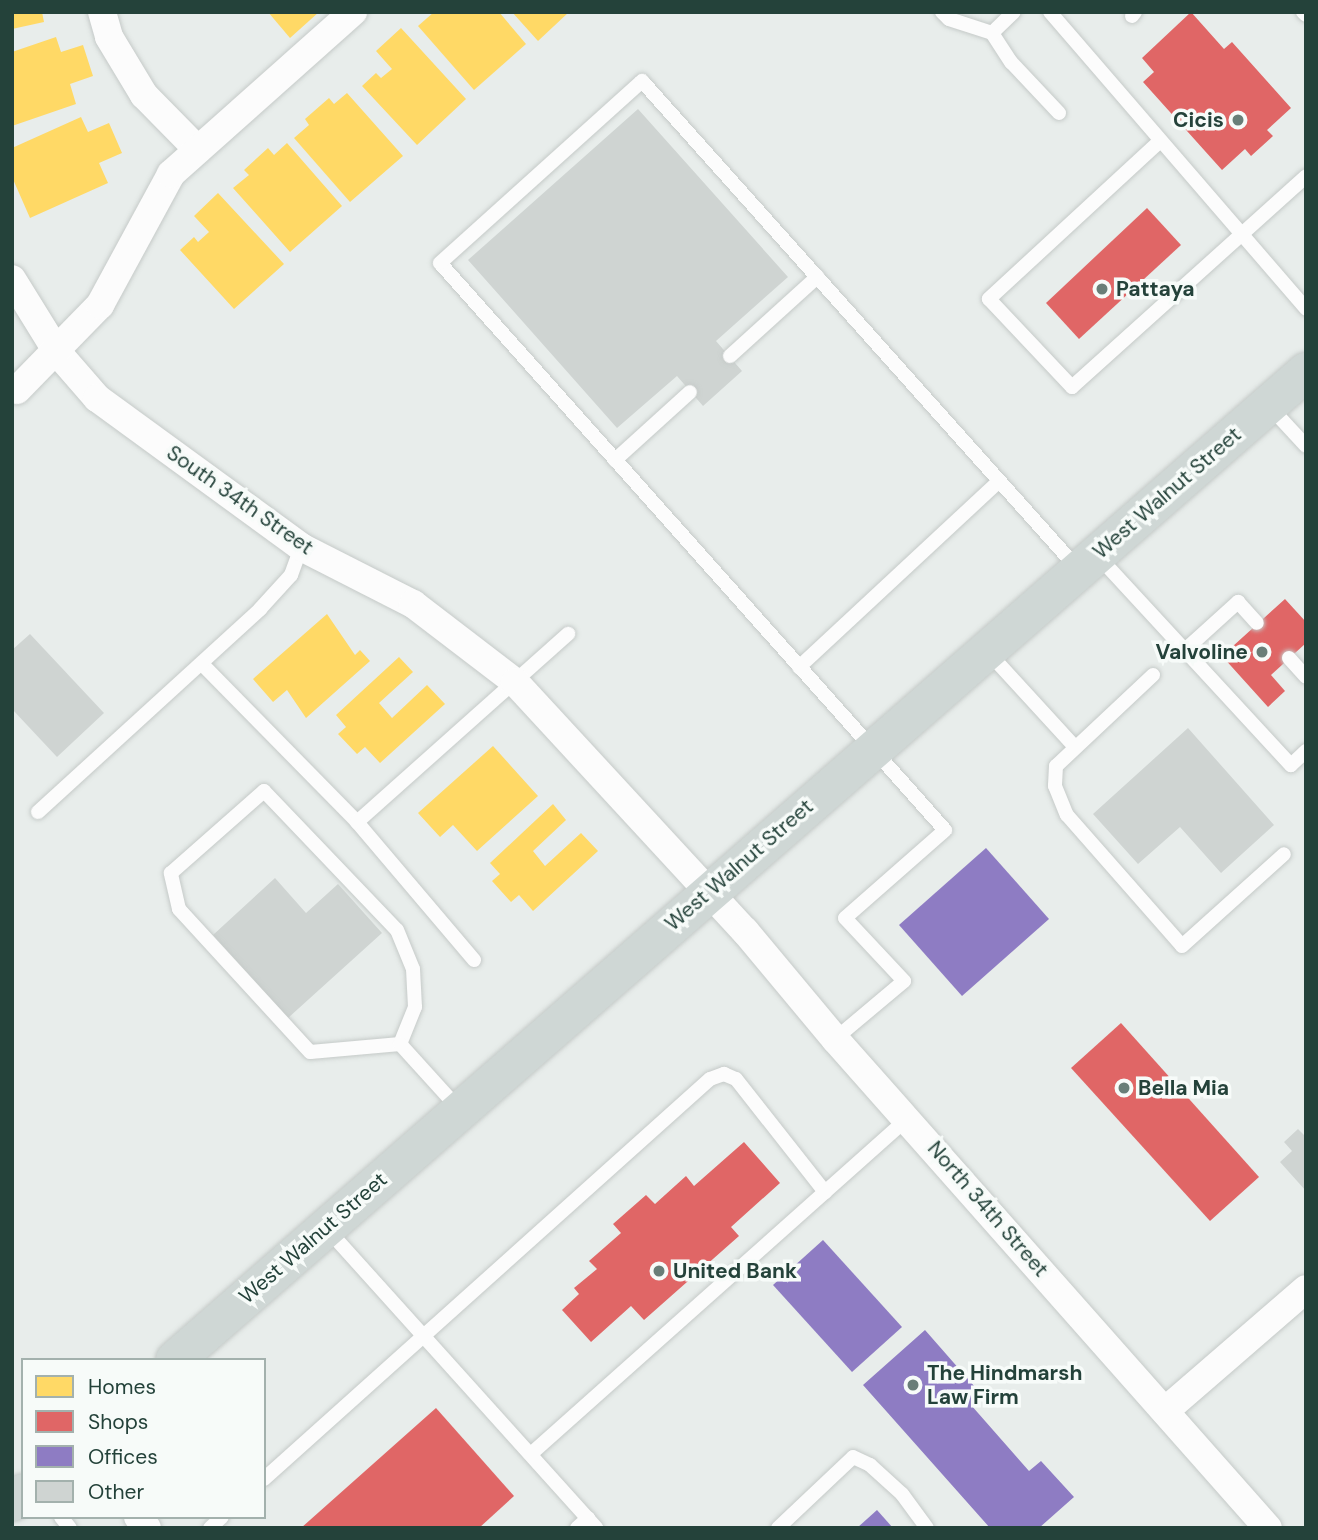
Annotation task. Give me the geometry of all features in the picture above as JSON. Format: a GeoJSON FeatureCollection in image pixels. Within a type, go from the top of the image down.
{"type":"FeatureCollection","features":[{"type":"Feature","properties":{"kind":"main road","name":"West Walnut Street"},"geometry":{"type":"LineString","coordinates":[[177,1358],[708,891],[1306,372]]}},
{"type":"Feature","properties":{"kind":"street"},"geometry":{"type":"LineString","coordinates":[[102,12],[109,37],[144,95],[196,148]]}},
{"type":"Feature","properties":{"kind":"street"},"geometry":{"type":"LineString","coordinates":[[17,390],[100,305],[136,244],[149,207],[196,148],[353,12]]}},
{"type":"Feature","properties":{"kind":"street","name":"South 34th Street"},"geometry":{"type":"LineString","coordinates":[[12,279],[57,352],[97,398],[302,547],[413,604],[515,682],[708,891]]}},
{"type":"Feature","properties":{"kind":"street","name":"North 34th Street"},"geometry":{"type":"LineString","coordinates":[[708,891],[835,1039],[908,1118],[1268,1528]]}},
{"type":"Feature","properties":{"kind":"street"},"geometry":{"type":"LineString","coordinates":[[1165,1411],[1306,1289]]}},
{"type":"Feature","properties":{"kind":"lane"},"geometry":{"type":"LineString","coordinates":[[942,12],[949,19],[992,33],[1011,62],[1059,113]]}},
{"type":"Feature","properties":{"kind":"lane"},"geometry":{"type":"LineString","coordinates":[[992,33],[1014,12]]}},
{"type":"Feature","properties":{"kind":"lane"},"geometry":{"type":"LineString","coordinates":[[1050,12],[1306,309]]}},
{"type":"Feature","properties":{"kind":"lane"},"geometry":{"type":"LineString","coordinates":[[835,1039],[904,981],[845,918],[945,830],[440,263],[642,81],[999,481],[1185,650],[1291,765],[1306,751]]}},
{"type":"Feature","properties":{"kind":"lane"},"geometry":{"type":"LineString","coordinates":[[1160,141],[989,299],[1072,387],[1306,176]]}},
{"type":"Feature","properties":{"kind":"lane"},"geometry":{"type":"LineString","coordinates":[[730,356],[817,277]]}},
{"type":"Feature","properties":{"kind":"lane"},"geometry":{"type":"LineString","coordinates":[[615,460],[690,392]]}},
{"type":"Feature","properties":{"kind":"lane"},"geometry":{"type":"LineString","coordinates":[[1268,405],[1306,446]]}},
{"type":"Feature","properties":{"kind":"lane"},"geometry":{"type":"LineString","coordinates":[[799,667],[999,481]]}},
{"type":"Feature","properties":{"kind":"lane"},"geometry":{"type":"LineString","coordinates":[[38,812],[202,664],[291,575],[302,547]]}},
{"type":"Feature","properties":{"kind":"lane"},"geometry":{"type":"LineString","coordinates":[[1185,650],[1238,602],[1257,623]]}},
{"type":"Feature","properties":{"kind":"lane"},"geometry":{"type":"LineString","coordinates":[[357,822],[568,634]]}},
{"type":"Feature","properties":{"kind":"lane"},"geometry":{"type":"LineString","coordinates":[[986,650],[1074,746]]}},
{"type":"Feature","properties":{"kind":"lane"},"geometry":{"type":"LineString","coordinates":[[1289,658],[1306,677]]}},
{"type":"Feature","properties":{"kind":"lane"},"geometry":{"type":"LineString","coordinates":[[202,664],[357,822],[474,960]]}},
{"type":"Feature","properties":{"kind":"lane"},"geometry":{"type":"LineString","coordinates":[[1153,675],[1074,746],[1056,766],[1055,786],[1067,814],[1182,946],[1284,853]]}},
{"type":"Feature","properties":{"kind":"lane"},"geometry":{"type":"LineString","coordinates":[[264,792],[397,929],[413,969],[415,1007],[400,1044],[310,1052],[179,909],[171,873],[264,792]]}},
{"type":"Feature","properties":{"kind":"lane"},"geometry":{"type":"LineString","coordinates":[[400,1044],[459,1110]]}},
{"type":"Feature","properties":{"kind":"lane"},"geometry":{"type":"LineString","coordinates":[[266,1477],[717,1077],[736,1079],[825,1192]]}},
{"type":"Feature","properties":{"kind":"lane"},"geometry":{"type":"LineString","coordinates":[[532,1453],[908,1118]]}},
{"type":"Feature","properties":{"kind":"lane"},"geometry":{"type":"LineString","coordinates":[[326,1227],[532,1453],[587,1524]]}},
{"type":"Feature","properties":{"kind":"lane"},"geometry":{"type":"LineString","coordinates":[[778,1528],[853,1457],[870,1465],[902,1494],[927,1528]]}},
{"type":"Feature","properties":{"kind":"building: Homes"},"geometry":{"type":"Polygon","coordinates":[[[12,12],[42,12],[44,22],[12,29],[12,12]]]}},
{"type":"Feature","properties":{"kind":"building: Homes"},"geometry":{"type":"Polygon","coordinates":[[[268,12],[319,12],[290,38],[268,12]]]}},
{"type":"Feature","properties":{"kind":"building: Homes"},"geometry":{"type":"Polygon","coordinates":[[[434,12],[499,12],[526,44],[474,90],[418,26],[434,12]]]}},
{"type":"Feature","properties":{"kind":"building: Homes"},"geometry":{"type":"Polygon","coordinates":[[[512,12],[569,12],[538,41],[512,12]]]}},
{"type":"Feature","properties":{"kind":"building: Homes"},"geometry":{"type":"Polygon","coordinates":[[[401,28],[466,99],[417,145],[362,86],[376,73],[381,78],[392,69],[376,51],[401,28]]]}},
{"type":"Feature","properties":{"kind":"building: Homes"},"geometry":{"type":"Polygon","coordinates":[[[56,37],[61,52],[83,45],[93,76],[70,84],[76,104],[12,126],[12,52],[56,37]]]}},
{"type":"Feature","properties":{"kind":"building: Homes"},"geometry":{"type":"Polygon","coordinates":[[[347,93],[403,156],[350,202],[294,138],[309,125],[305,119],[329,98],[334,104],[347,93]]]}},
{"type":"Feature","properties":{"kind":"building: Homes"},"geometry":{"type":"Polygon","coordinates":[[[81,117],[88,132],[109,123],[122,153],[99,163],[108,183],[30,218],[12,177],[12,148],[81,117]]]}},
{"type":"Feature","properties":{"kind":"building: Homes"},"geometry":{"type":"Polygon","coordinates":[[[287,143],[342,206],[290,252],[233,188],[249,175],[244,170],[268,148],[274,155],[287,143]]]}},
{"type":"Feature","properties":{"kind":"building: Homes"},"geometry":{"type":"Polygon","coordinates":[[[218,193],[284,264],[234,309],[180,250],[194,237],[198,242],[209,232],[194,216],[218,193]]]}},
{"type":"Feature","properties":{"kind":"building: Homes"},"geometry":{"type":"Polygon","coordinates":[[[327,614],[355,655],[360,650],[370,661],[306,718],[287,690],[273,702],[253,679],[327,614]]]}},
{"type":"Feature","properties":{"kind":"building: Homes"},"geometry":{"type":"Polygon","coordinates":[[[399,657],[413,672],[379,703],[392,718],[427,685],[445,704],[380,763],[365,747],[357,754],[338,734],[346,727],[336,715],[399,657]]]}},
{"type":"Feature","properties":{"kind":"building: Homes"},"geometry":{"type":"Polygon","coordinates":[[[493,746],[538,796],[477,851],[453,825],[440,837],[418,813],[493,746]]]}},
{"type":"Feature","properties":{"kind":"building: Homes"},"geometry":{"type":"Polygon","coordinates":[[[553,804],[566,820],[533,851],[545,866],[581,833],[598,851],[533,911],[519,895],[511,902],[492,881],[500,874],[490,863],[553,804]]]}},
{"type":"Feature","properties":{"kind":"building: Shops"},"geometry":{"type":"Polygon","coordinates":[[[1191,12],[1224,49],[1232,42],[1291,108],[1267,130],[1273,136],[1251,156],[1245,149],[1222,170],[1143,82],[1154,72],[1142,58],[1191,12]]]}},
{"type":"Feature","properties":{"kind":"building: Shops"},"geometry":{"type":"Polygon","coordinates":[[[1147,208],[1181,245],[1079,339],[1046,303],[1147,208]]]}},
{"type":"Feature","properties":{"kind":"building: Shops"},"geometry":{"type":"Polygon","coordinates":[[[1285,599],[1306,622],[1306,643],[1271,675],[1285,691],[1268,707],[1222,656],[1285,599]]]}},
{"type":"Feature","properties":{"kind":"building: Shops"},"geometry":{"type":"Polygon","coordinates":[[[1121,1023],[1259,1177],[1210,1221],[1071,1068],[1121,1023]]]}},
{"type":"Feature","properties":{"kind":"building: Shops"},"geometry":{"type":"Polygon","coordinates":[[[744,1142],[780,1183],[731,1227],[739,1236],[644,1320],[631,1306],[591,1342],[562,1310],[579,1294],[574,1288],[597,1269],[589,1261],[621,1233],[613,1224],[646,1195],[655,1204],[686,1176],[694,1186],[744,1142]]]}},
{"type":"Feature","properties":{"kind":"building: Shops"},"geometry":{"type":"Polygon","coordinates":[[[436,1408],[514,1496],[479,1528],[301,1528],[436,1408]]]}},
{"type":"Feature","properties":{"kind":"building: Offices"},"geometry":{"type":"Polygon","coordinates":[[[986,848],[1049,919],[962,996],[899,925],[986,848]]]}},
{"type":"Feature","properties":{"kind":"building: Offices"},"geometry":{"type":"Polygon","coordinates":[[[823,1240],[902,1327],[852,1372],[773,1285],[823,1240]]]}},
{"type":"Feature","properties":{"kind":"building: Offices"},"geometry":{"type":"Polygon","coordinates":[[[925,1330],[982,1395],[971,1405],[1029,1471],[1041,1461],[1074,1497],[1039,1528],[990,1528],[863,1385],[925,1330]]]}},
{"type":"Feature","properties":{"kind":"building: Offices"},"geometry":{"type":"Polygon","coordinates":[[[877,1510],[893,1528],[857,1528],[877,1510]]]}},
{"type":"Feature","properties":{"kind":"building: Other"},"geometry":{"type":"Polygon","coordinates":[[[638,109],[788,277],[716,341],[742,371],[703,406],[677,376],[617,428],[468,260],[638,109]]]}},
{"type":"Feature","properties":{"kind":"building: Other"},"geometry":{"type":"Polygon","coordinates":[[[30,634],[104,713],[57,757],[12,709],[12,650],[30,634]]]}},
{"type":"Feature","properties":{"kind":"building: Other"},"geometry":{"type":"Polygon","coordinates":[[[1188,728],[1274,825],[1221,873],[1180,827],[1138,864],[1093,814],[1188,728]]]}},
{"type":"Feature","properties":{"kind":"building: Other"},"geometry":{"type":"Polygon","coordinates":[[[275,878],[306,913],[338,884],[382,933],[288,1018],[213,935],[275,878]]]}},
{"type":"Feature","properties":{"kind":"building: Other"},"geometry":{"type":"Polygon","coordinates":[[[1298,1129],[1306,1137],[1306,1191],[1280,1162],[1292,1151],[1284,1142],[1298,1129]]]}},
{"type":"Feature","properties":{"kind":"place","name":"Cicis"},"geometry":{"type":"Point","coordinates":[1238,120]}},
{"type":"Feature","properties":{"kind":"place","name":"Pattaya"},"geometry":{"type":"Point","coordinates":[1102,289]}},
{"type":"Feature","properties":{"kind":"place","name":"Valvoline"},"geometry":{"type":"Point","coordinates":[1262,652]}},
{"type":"Feature","properties":{"kind":"place","name":"Bella Mia"},"geometry":{"type":"Point","coordinates":[1124,1088]}},
{"type":"Feature","properties":{"kind":"place","name":"United Bank"},"geometry":{"type":"Point","coordinates":[659,1271]}},
{"type":"Feature","properties":{"kind":"place","name":"The Hindmarsh Law Firm"},"geometry":{"type":"Point","coordinates":[913,1385]}}]}
